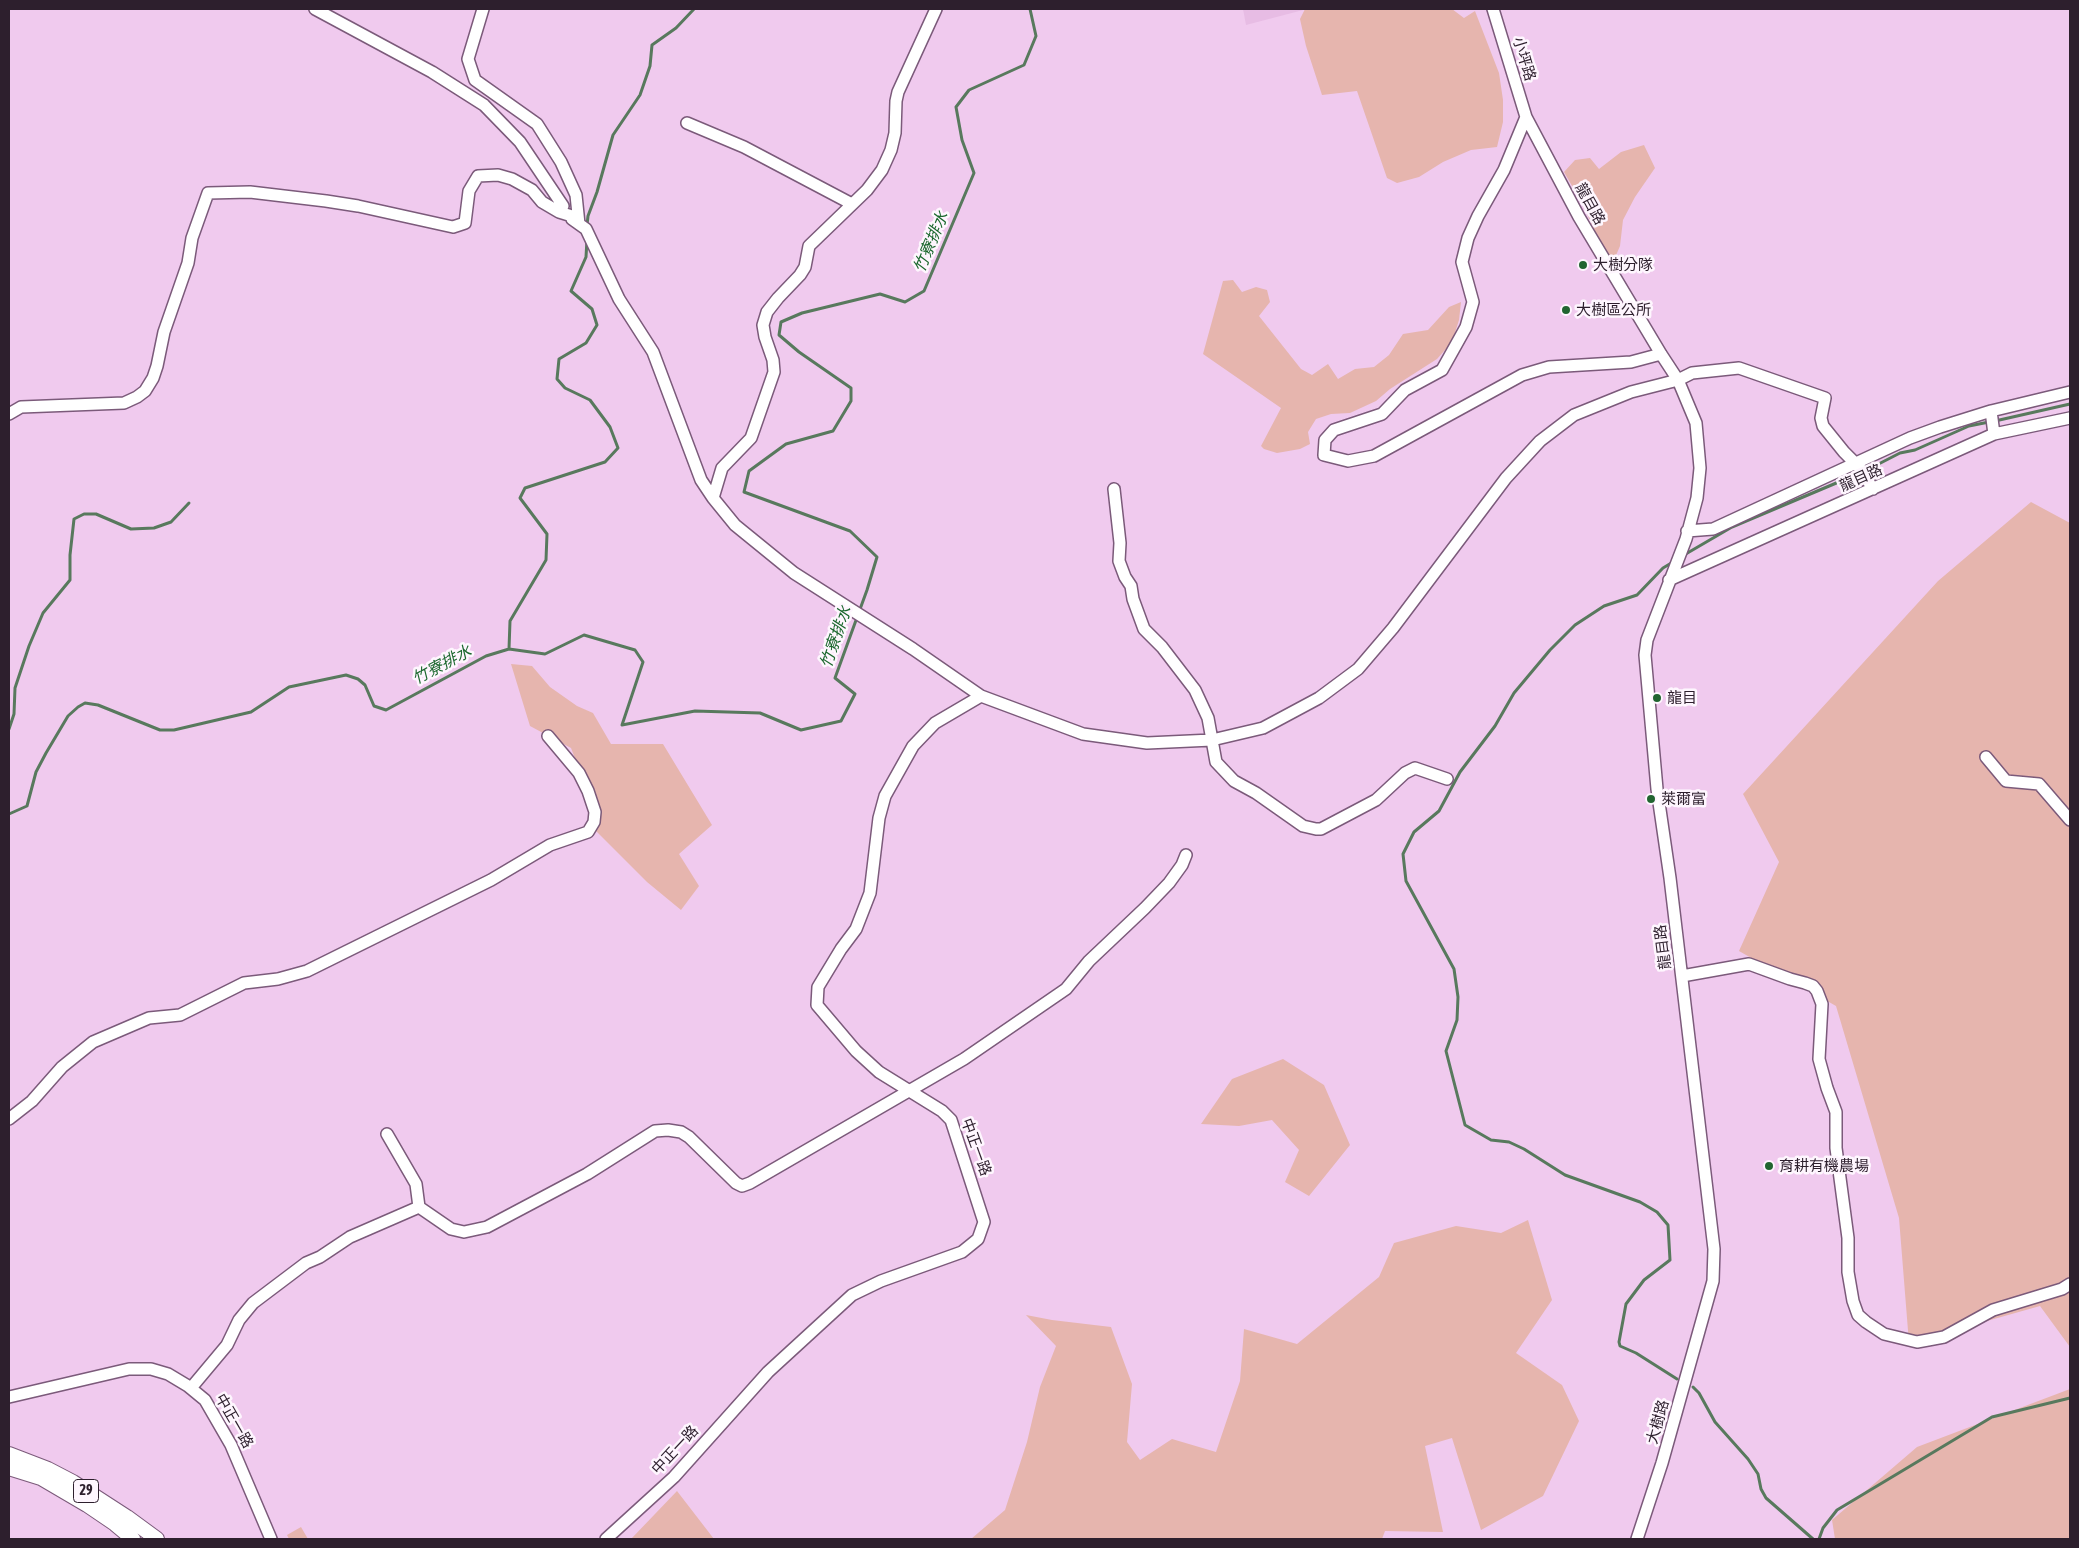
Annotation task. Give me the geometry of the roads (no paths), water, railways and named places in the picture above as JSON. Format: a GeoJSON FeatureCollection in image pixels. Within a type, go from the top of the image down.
{"type":"FeatureCollection","features":[{"type":"Feature","properties":{"kind":"main road","name":"29"},"geometry":{"type":"LineString","coordinates":[[9,1454],[48,1469],[73,1482],[157,1539]]}},
{"type":"Feature","properties":{"kind":"main road","name":"29"},"geometry":{"type":"LineString","coordinates":[[9,1468],[41,1478],[88,1505],[133,1539]]}},
{"type":"Feature","properties":{"kind":"street"},"geometry":{"type":"LineString","coordinates":[[315,9],[432,72],[484,105],[520,142],[563,206]]}},
{"type":"Feature","properties":{"kind":"street"},"geometry":{"type":"LineString","coordinates":[[483,9],[468,59],[475,80],[537,124],[560,162],[576,195],[579,224]]}},
{"type":"Feature","properties":{"kind":"street"},"geometry":{"type":"LineString","coordinates":[[712,498],[722,468],[751,438],[774,372],[773,360],[763,325],[767,312],[800,275],[809,246],[867,190],[882,170],[891,150],[895,133],[898,92],[936,9]]}},
{"type":"Feature","properties":{"kind":"street","name":"小坪路"},"geometry":{"type":"LineString","coordinates":[[1493,9],[1526,118]]}},
{"type":"Feature","properties":{"kind":"street"},"geometry":{"type":"LineString","coordinates":[[1526,118],[1504,170],[1468,238],[1462,262],[1473,302],[1466,327],[1442,370],[1405,390],[1382,414],[1334,430],[1325,440],[1324,456],[1348,462],[1374,456],[1522,375],[1548,367],[1630,362],[1661,354]]}},
{"type":"Feature","properties":{"kind":"street","name":"龍目路"},"geometry":{"type":"LineString","coordinates":[[1526,118],[1579,217],[1678,380],[1696,423],[1700,468],[1697,498],[1686,535],[1647,640],[1645,655],[1657,790],[1682,976],[1714,1249],[1713,1282],[1706,1312]]}},
{"type":"Feature","properties":{"kind":"street"},"geometry":{"type":"LineString","coordinates":[[687,123],[744,147],[852,204]]}},
{"type":"Feature","properties":{"kind":"street"},"geometry":{"type":"LineString","coordinates":[[9,414],[21,407],[124,403],[145,391],[157,366],[164,332],[188,263],[192,238],[208,193],[250,192],[326,201],[358,206],[452,227],[465,223],[469,191],[478,176],[498,175],[512,179],[532,190],[542,202],[559,212],[572,216],[591,241],[619,300],[653,352],[701,480],[712,498],[735,526],[794,573],[853,610],[981,696],[1083,734],[1147,743],[1212,740],[1263,728],[1319,698],[1358,669],[1393,628],[1506,478],[1540,442],[1574,414],[1631,392],[1678,380]]}},
{"type":"Feature","properties":{"kind":"street","name":"龍目路"},"geometry":{"type":"LineString","coordinates":[[1678,380],[1692,372],[1739,368],[1824,398],[1821,418],[1824,426],[1858,466]]}},
{"type":"Feature","properties":{"kind":"street","name":"龍目路"},"geometry":{"type":"LineString","coordinates":[[1686,535],[1713,529],[1858,466],[1940,426],[2070,392]]}},
{"type":"Feature","properties":{"kind":"street"},"geometry":{"type":"LineString","coordinates":[[1991,412],[1993,431]]}},
{"type":"Feature","properties":{"kind":"street","name":"龍目路"},"geometry":{"type":"LineString","coordinates":[[1669,580],[1993,431],[2070,418]]}},
{"type":"Feature","properties":{"kind":"street"},"geometry":{"type":"LineString","coordinates":[[1858,466],[1871,486]]}},
{"type":"Feature","properties":{"kind":"street"},"geometry":{"type":"LineString","coordinates":[[1114,489],[1120,561],[1125,577],[1131,586],[1133,599],[1144,629],[1162,647],[1195,690],[1208,718],[1216,762],[1234,781],[1256,793],[1309,829],[1321,829],[1376,800],[1405,773],[1415,768],[1447,780]]}},
{"type":"Feature","properties":{"kind":"street","name":"中正一路"},"geometry":{"type":"LineString","coordinates":[[606,1539],[674,1477],[768,1372],[852,1295],[881,1281],[962,1252],[978,1239],[984,1222],[951,1120],[942,1111],[879,1072],[856,1051],[817,1005],[818,987],[841,949],[856,929],[870,893],[879,818],[885,796],[913,746],[935,724],[981,696]]}},
{"type":"Feature","properties":{"kind":"street"},"geometry":{"type":"LineString","coordinates":[[9,1119],[32,1101],[62,1067],[83,1048],[93,1042],[149,1018],[180,1015],[244,983],[278,979],[307,971],[491,880],[550,845],[588,832],[594,822],[595,812],[588,791],[579,773],[548,736]]}},
{"type":"Feature","properties":{"kind":"street"},"geometry":{"type":"LineString","coordinates":[[1986,757],[2006,781],[2040,784],[2070,820]]}},
{"type":"Feature","properties":{"kind":"street"},"geometry":{"type":"LineString","coordinates":[[387,1134],[416,1184],[419,1207],[451,1229],[464,1232],[487,1227],[587,1174],[655,1132],[668,1130],[681,1132],[689,1137],[736,1184],[742,1186],[765,1176],[964,1059],[1066,989],[1089,961],[1146,908],[1169,883],[1182,865],[1186,855]]}},
{"type":"Feature","properties":{"kind":"street"},"geometry":{"type":"LineString","coordinates":[[1682,976],[1749,964],[1813,986],[1817,991],[1822,1004],[1819,1059],[1836,1112],[1836,1148],[1848,1238],[1850,1282],[1853,1301],[1858,1315],[1866,1322],[1884,1334],[1917,1342],[1928,1340],[1944,1336],[1993,1310],[2062,1289],[2070,1284]]}},
{"type":"Feature","properties":{"kind":"street"},"geometry":{"type":"LineString","coordinates":[[191,1388],[226,1345],[238,1320],[253,1303],[306,1263],[320,1257],[350,1237],[419,1207]]}},
{"type":"Feature","properties":{"kind":"street","name":"大樹路"},"geometry":{"type":"LineString","coordinates":[[1637,1539],[1662,1463],[1706,1312]]}},
{"type":"Feature","properties":{"kind":"street","name":"中正一路"},"geometry":{"type":"LineString","coordinates":[[9,1396],[129,1369],[151,1369],[168,1374],[191,1388],[205,1400],[231,1445],[271,1539]]}},
{"type":"Feature","properties":{"kind":"waterway"},"geometry":{"type":"LineString","coordinates":[[587,225],[588,216],[597,192],[613,135],[640,95],[650,66],[652,45],[676,28],[694,9]]}},
{"type":"Feature","properties":{"kind":"waterway","name":"竹寮排水"},"geometry":{"type":"LineString","coordinates":[[9,814],[27,806],[36,772],[46,753],[68,716],[85,703],[98,705],[160,730],[174,730],[251,712],[289,687],[346,675],[358,679],[365,685],[374,706],[386,710],[486,656],[509,649],[545,654],[584,635],[635,650],[643,662],[622,725],[695,711],[760,713],[801,730],[841,721],[855,694],[835,678],[877,557],[850,531],[744,492],[749,471],[786,444],[833,431],[851,401],[851,388],[799,352],[779,335],[781,322],[802,313],[880,294],[905,302],[924,291],[974,173],[962,140],[956,107],[969,90],[1024,65],[1036,36],[1030,9]]}},
{"type":"Feature","properties":{"kind":"waterway"},"geometry":{"type":"LineString","coordinates":[[509,649],[510,621],[546,560],[547,534],[520,498],[525,488],[605,462],[618,448],[610,427],[590,400],[565,388],[557,379],[559,359],[586,343],[597,325],[592,309],[571,291],[586,257],[587,239]]}},
{"type":"Feature","properties":{"kind":"waterway"},"geometry":{"type":"LineString","coordinates":[[1995,421],[2070,404]]}},
{"type":"Feature","properties":{"kind":"waterway"},"geometry":{"type":"LineString","coordinates":[[1865,471],[1900,453],[1915,450],[1969,426],[1989,422]]}},
{"type":"Feature","properties":{"kind":"waterway"},"geometry":{"type":"LineString","coordinates":[[1684,555],[1732,527],[1860,473]]}},
{"type":"Feature","properties":{"kind":"waterway"},"geometry":{"type":"LineString","coordinates":[[9,729],[14,714],[15,688],[29,646],[43,613],[70,580],[70,555],[74,519],[84,514],[96,514],[131,529],[154,528],[171,522],[189,503]]}},
{"type":"Feature","properties":{"kind":"waterway"},"geometry":{"type":"LineString","coordinates":[[1673,562],[1663,568],[1637,595],[1604,606],[1575,625],[1550,650],[1514,693],[1495,726],[1460,772],[1439,811],[1414,832],[1403,854],[1406,881],[1454,969],[1458,997],[1457,1020],[1446,1051],[1465,1125],[1491,1140],[1509,1142],[1524,1149],[1565,1175],[1640,1202],[1657,1212],[1668,1225],[1670,1260],[1644,1280],[1626,1304],[1619,1342],[1620,1346],[1636,1353],[1677,1379]]}},
{"type":"Feature","properties":{"kind":"waterway"},"geometry":{"type":"LineString","coordinates":[[1693,1387],[1699,1393],[1715,1422],[1748,1459],[1758,1474],[1761,1489],[1766,1498],[1813,1539]]}},
{"type":"Feature","properties":{"kind":"waterway"},"geometry":{"type":"LineString","coordinates":[[1819,1539],[1823,1528],[1837,1510],[1992,1417],[2070,1398]]}},
{"type":"Feature","properties":{"kind":"place","name":"大樹分隊"},"geometry":{"type":"Point","coordinates":[1583,265]}},
{"type":"Feature","properties":{"kind":"place","name":"大樹區公所"},"geometry":{"type":"Point","coordinates":[1566,310]}},
{"type":"Feature","properties":{"kind":"place","name":"龍目"},"geometry":{"type":"Point","coordinates":[1657,698]}},
{"type":"Feature","properties":{"kind":"place","name":"萊爾富"},"geometry":{"type":"Point","coordinates":[1651,799]}},
{"type":"Feature","properties":{"kind":"place","name":"育耕有機農場"},"geometry":{"type":"Point","coordinates":[1769,1166]}}]}
